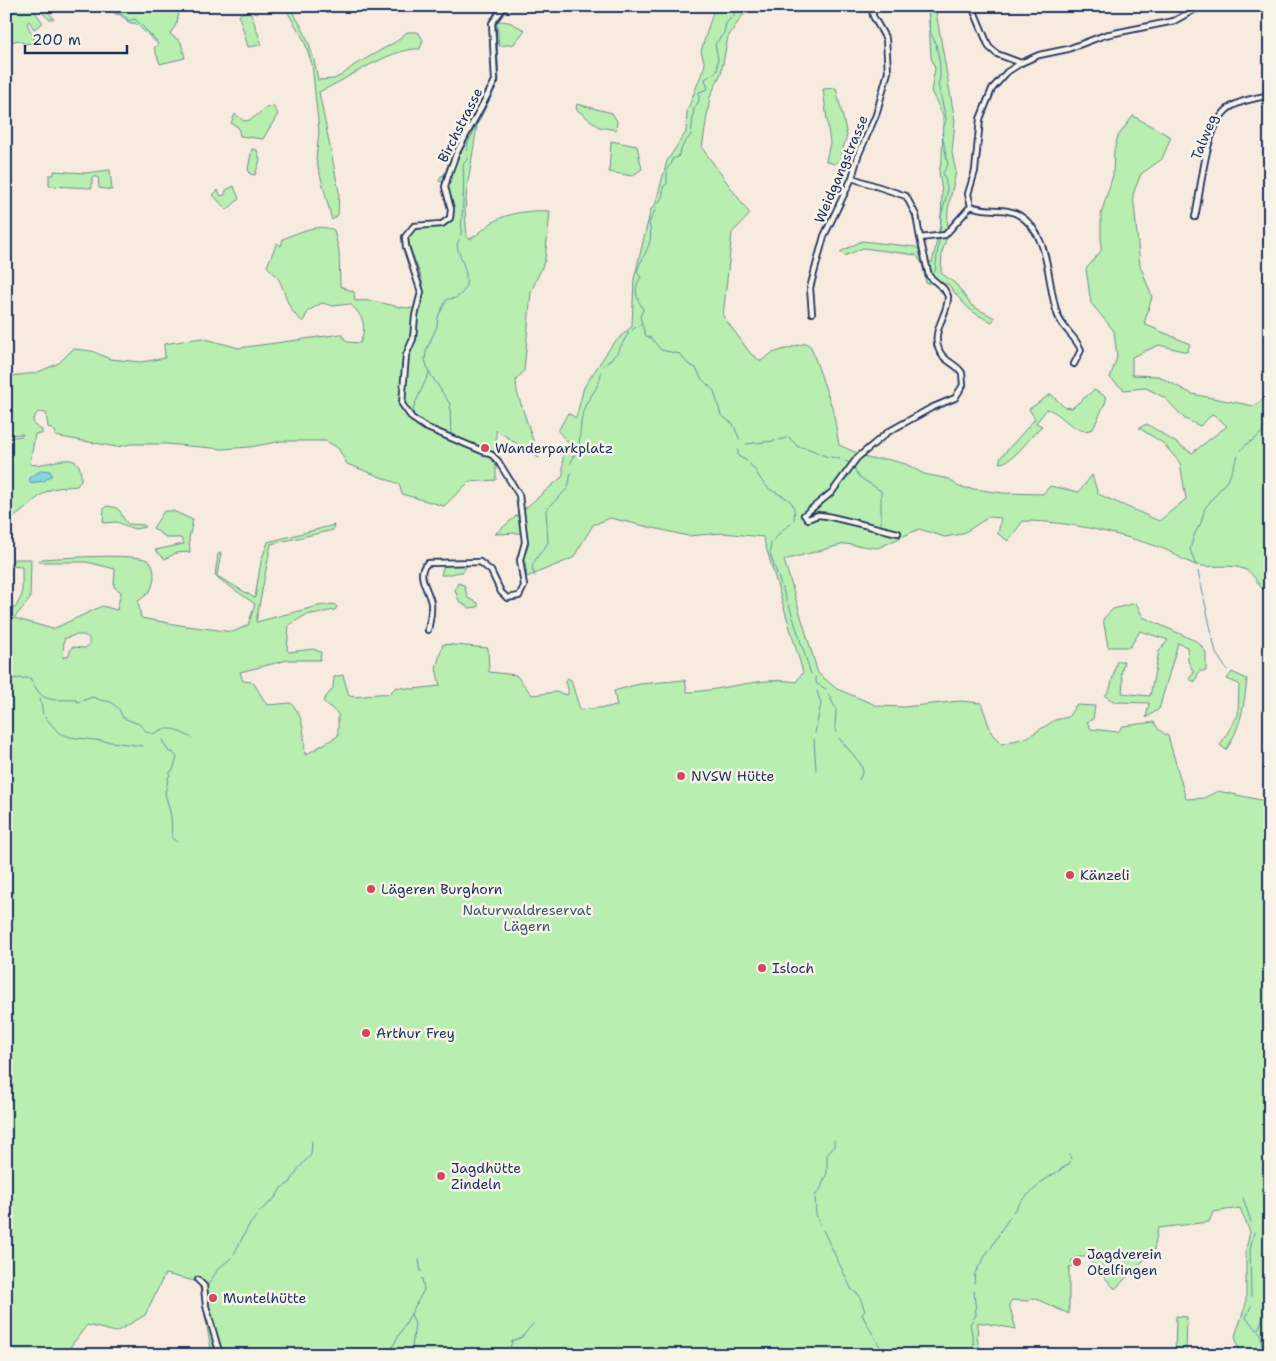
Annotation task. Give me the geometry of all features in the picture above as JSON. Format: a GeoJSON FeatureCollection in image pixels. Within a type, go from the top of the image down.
{"type":"FeatureCollection","features":[{"type":"Feature","properties":{"kind":"street","name":"Birchstrasse"},"geometry":{"type":"LineString","coordinates":[[428,630],[431,605],[422,574],[423,567],[428,563],[478,562],[490,570],[504,596],[515,598],[522,590],[520,560],[525,542],[522,505],[519,495],[498,461],[483,450],[424,427],[409,415],[402,401],[406,378],[406,354],[412,339],[414,316],[421,292],[406,247],[406,236],[414,226],[442,224],[450,218],[451,209],[445,186],[456,154],[495,81],[492,23],[505,6]]}},
{"type":"Feature","properties":{"kind":"street","name":"Weidgangstrasse"},"geometry":{"type":"LineString","coordinates":[[812,313],[810,288],[824,236],[852,178],[858,156],[876,115],[888,68],[886,39],[873,16],[872,6]]}},
{"type":"Feature","properties":{"kind":"street"},"geometry":{"type":"LineString","coordinates":[[972,6],[989,48],[997,54],[1021,63]]}},
{"type":"Feature","properties":{"kind":"street"},"geometry":{"type":"LineString","coordinates":[[971,206],[968,194],[975,171],[980,119],[984,106],[998,82],[1021,63],[1105,35],[1174,21],[1201,6]]}},
{"type":"Feature","properties":{"kind":"street","name":"Talweg"},"geometry":{"type":"LineString","coordinates":[[1195,217],[1203,170],[1221,118],[1228,108],[1270,95]]}},
{"type":"Feature","properties":{"kind":"street"},"geometry":{"type":"LineString","coordinates":[[852,178],[906,196],[916,216],[929,276],[944,289],[948,296],[948,303],[938,326],[937,345],[942,356],[961,372],[963,379],[962,388],[953,400],[931,408],[888,432],[857,458],[832,492],[808,510],[804,516],[808,519],[818,515],[827,516],[898,533]]}},
{"type":"Feature","properties":{"kind":"street"},"geometry":{"type":"LineString","coordinates":[[920,238],[945,234],[971,206]]}},
{"type":"Feature","properties":{"kind":"street"},"geometry":{"type":"LineString","coordinates":[[971,206],[982,210],[1010,211],[1022,217],[1032,227],[1048,261],[1052,292],[1058,317],[1081,350],[1074,364]]}},
{"type":"Feature","properties":{"kind":"street"},"geometry":{"type":"LineString","coordinates":[[198,1280],[204,1286],[206,1306],[220,1355]]}},
{"type":"Feature","properties":{"kind":"green space"},"geometry":{"type":"Polygon","coordinates":[[[33,5],[44,9],[54,19],[49,19],[38,9],[33,9],[43,23],[34,29],[29,21],[27,24],[36,42],[25,44],[18,40],[6,44],[6,6],[33,5]]]}},
{"type":"Feature","properties":{"kind":"green space"},"geometry":{"type":"Polygon","coordinates":[[[106,6],[111,6],[116,10],[113,6],[180,6],[177,23],[170,34],[181,42],[185,58],[160,64],[154,48],[158,44],[135,23],[128,23],[127,18],[119,13],[117,15],[106,6]]]}},
{"type":"Feature","properties":{"kind":"green space"},"geometry":{"type":"Polygon","coordinates":[[[284,6],[288,6],[304,32],[314,60],[318,80],[334,79],[342,75],[353,66],[397,41],[407,32],[418,32],[423,40],[420,49],[396,53],[319,92],[339,192],[338,215],[332,220],[316,159],[319,131],[312,64],[304,40],[284,6]]]}},
{"type":"Feature","properties":{"kind":"green space","name":"Naturwaldreservat Lägern"},"geometry":{"type":"Polygon","coordinates":[[[717,6],[754,6],[742,16],[728,37],[721,73],[710,97],[702,148],[750,214],[732,233],[723,316],[751,354],[761,361],[772,353],[806,343],[811,347],[833,410],[839,445],[870,459],[886,459],[906,464],[924,474],[949,479],[959,487],[1003,493],[1043,494],[1050,486],[1079,492],[1092,475],[1098,494],[1159,521],[1186,499],[1180,463],[1163,443],[1139,428],[1147,424],[1192,453],[1227,426],[1213,414],[1200,426],[1185,419],[1165,398],[1146,388],[1124,390],[1110,378],[1117,357],[1114,331],[1091,303],[1086,269],[1101,251],[1101,214],[1113,175],[1114,151],[1118,136],[1133,116],[1171,137],[1162,159],[1141,174],[1133,194],[1140,265],[1152,297],[1144,324],[1190,344],[1187,352],[1159,345],[1132,357],[1132,375],[1158,376],[1192,394],[1254,406],[1270,394],[1270,593],[1262,589],[1253,575],[1246,570],[1233,567],[1200,566],[1159,547],[1092,529],[1057,523],[1023,521],[1008,541],[998,534],[1001,518],[989,517],[962,534],[945,537],[919,529],[878,548],[845,544],[784,560],[818,673],[837,689],[878,706],[904,707],[960,701],[981,703],[992,734],[1002,744],[1028,737],[1055,720],[1068,717],[1076,705],[1095,706],[1093,719],[1087,722],[1091,729],[1118,732],[1123,726],[1154,722],[1159,730],[1168,736],[1186,799],[1204,798],[1218,791],[1270,802],[1270,1355],[1240,1355],[1235,1336],[1246,1304],[1246,1249],[1250,1232],[1240,1208],[1213,1212],[1209,1222],[1158,1228],[1154,1250],[1115,1289],[1086,1257],[1078,1257],[1071,1261],[1074,1265],[1069,1268],[1069,1314],[1034,1298],[1028,1301],[1012,1300],[1009,1304],[1016,1329],[978,1322],[977,1338],[981,1355],[212,1355],[199,1282],[165,1274],[145,1315],[116,1332],[87,1325],[64,1355],[6,1355],[6,1342],[10,1341],[6,1335],[9,1322],[6,1307],[6,705],[9,699],[6,691],[6,611],[16,607],[22,595],[22,567],[9,566],[14,559],[31,559],[30,599],[14,618],[53,629],[102,606],[117,610],[121,592],[114,587],[115,569],[87,562],[39,562],[42,559],[51,558],[128,557],[147,560],[151,563],[153,569],[154,577],[151,588],[138,601],[141,618],[233,632],[248,625],[255,604],[215,576],[218,554],[221,553],[217,576],[255,598],[261,561],[268,542],[334,525],[333,530],[271,544],[256,622],[318,606],[334,604],[337,607],[335,610],[306,615],[289,625],[287,650],[289,652],[313,649],[321,652],[320,660],[288,660],[240,672],[243,681],[253,682],[267,705],[291,703],[296,709],[303,728],[305,755],[338,736],[338,714],[323,701],[333,688],[334,677],[343,675],[349,696],[355,697],[389,694],[396,687],[413,689],[440,686],[436,668],[443,644],[488,648],[489,672],[516,675],[532,695],[556,692],[568,695],[568,688],[565,682],[567,678],[571,680],[580,710],[617,706],[614,691],[639,684],[685,680],[687,692],[701,691],[756,682],[796,682],[803,672],[763,537],[723,533],[688,536],[610,518],[593,525],[573,558],[527,577],[521,533],[495,534],[563,476],[563,456],[571,446],[558,431],[568,413],[576,418],[584,387],[612,345],[632,326],[634,279],[651,209],[655,206],[667,161],[686,132],[687,111],[705,65],[701,51],[714,9],[717,6]],[[75,635],[64,639],[63,658],[68,656],[72,647],[85,648],[89,645],[89,638],[84,635],[75,635]]]}},
{"type":"Feature","properties":{"kind":"green space"},"geometry":{"type":"Polygon","coordinates":[[[928,6],[935,6],[955,121],[952,153],[956,172],[948,209],[947,237],[942,252],[941,273],[956,284],[972,306],[995,318],[992,322],[967,307],[948,284],[926,283],[922,263],[916,255],[863,248],[844,256],[840,252],[862,241],[916,247],[932,263],[941,221],[942,192],[939,171],[942,159],[943,115],[931,91],[935,69],[931,57],[928,6]]]}},
{"type":"Feature","properties":{"kind":"green space"},"geometry":{"type":"Polygon","coordinates":[[[250,11],[262,45],[248,47],[239,16],[241,13],[250,11]]]}},
{"type":"Feature","properties":{"kind":"green space"},"geometry":{"type":"Polygon","coordinates":[[[498,21],[509,22],[525,30],[514,44],[499,46],[498,21]]]}},
{"type":"Feature","properties":{"kind":"green space"},"geometry":{"type":"Polygon","coordinates":[[[836,88],[847,135],[839,161],[834,164],[826,161],[830,143],[823,89],[836,88]]]}},
{"type":"Feature","properties":{"kind":"green space"},"geometry":{"type":"Polygon","coordinates":[[[577,104],[612,113],[617,121],[616,130],[599,127],[576,109],[577,104]]]}},
{"type":"Feature","properties":{"kind":"green space"},"geometry":{"type":"Polygon","coordinates":[[[273,106],[278,114],[263,139],[240,136],[238,127],[231,123],[235,114],[244,121],[252,119],[265,109],[273,106]]]}},
{"type":"Feature","properties":{"kind":"green space"},"geometry":{"type":"Polygon","coordinates":[[[475,120],[478,120],[465,210],[467,237],[470,239],[493,222],[506,216],[528,211],[550,211],[545,260],[531,292],[524,371],[516,380],[517,392],[539,458],[496,430],[496,480],[469,482],[444,506],[402,494],[399,484],[347,464],[338,448],[326,441],[282,441],[250,447],[223,449],[166,444],[131,444],[117,447],[55,436],[56,432],[48,427],[46,413],[38,412],[33,419],[34,425],[42,430],[42,434],[35,434],[30,464],[37,465],[70,460],[76,463],[80,469],[81,480],[77,486],[55,488],[46,492],[18,515],[6,520],[6,438],[22,436],[23,434],[6,435],[6,384],[10,376],[36,373],[59,363],[73,349],[92,351],[110,359],[141,362],[165,358],[164,344],[202,338],[239,348],[341,334],[347,342],[360,343],[364,327],[363,322],[350,304],[333,306],[322,303],[308,311],[303,322],[292,311],[278,278],[267,266],[277,243],[281,246],[283,239],[315,228],[322,227],[334,230],[339,251],[340,286],[354,292],[355,301],[372,301],[420,308],[423,297],[422,280],[408,236],[415,226],[444,220],[448,216],[450,204],[442,182],[439,181],[441,176],[444,175],[450,159],[456,155],[475,120]]]}},
{"type":"Feature","properties":{"kind":"green space"},"geometry":{"type":"Polygon","coordinates":[[[611,141],[637,146],[642,169],[632,176],[609,172],[611,141]]]}},
{"type":"Feature","properties":{"kind":"green space"},"geometry":{"type":"Polygon","coordinates":[[[252,149],[257,150],[260,160],[255,175],[250,174],[248,169],[252,149]]]}},
{"type":"Feature","properties":{"kind":"green space"},"geometry":{"type":"Polygon","coordinates":[[[110,170],[112,190],[99,188],[98,177],[92,177],[92,188],[49,186],[49,175],[54,175],[54,171],[85,173],[110,170]]]}},
{"type":"Feature","properties":{"kind":"green space"},"geometry":{"type":"Polygon","coordinates":[[[234,186],[239,199],[227,210],[213,195],[218,190],[221,196],[225,195],[226,190],[234,186]]]}},
{"type":"Feature","properties":{"kind":"green space"},"geometry":{"type":"Polygon","coordinates":[[[1094,390],[1105,396],[1106,401],[1093,429],[1080,430],[1053,411],[1047,409],[1036,423],[1042,426],[1016,454],[1005,462],[999,463],[1001,457],[1035,419],[1029,409],[1051,394],[1064,407],[1072,408],[1094,390]]]}},
{"type":"Feature","properties":{"kind":"green space"},"geometry":{"type":"Polygon","coordinates":[[[107,506],[119,510],[128,524],[144,525],[146,527],[134,529],[117,522],[103,523],[104,508],[107,506]]]}},
{"type":"Feature","properties":{"kind":"green space"},"geometry":{"type":"Polygon","coordinates":[[[164,511],[173,511],[193,520],[189,538],[190,552],[176,553],[165,559],[155,550],[184,544],[181,538],[167,538],[153,528],[164,511]]]}},
{"type":"Feature","properties":{"kind":"green space"},"geometry":{"type":"Polygon","coordinates":[[[444,564],[468,564],[463,572],[441,575],[444,564]]]}},
{"type":"Feature","properties":{"kind":"green space"},"geometry":{"type":"Polygon","coordinates":[[[458,583],[464,585],[468,598],[478,603],[478,607],[469,608],[459,601],[455,590],[458,583]]]}},
{"type":"Feature","properties":{"kind":"green space"},"geometry":{"type":"Polygon","coordinates":[[[1136,603],[1143,617],[1198,642],[1206,652],[1206,671],[1199,671],[1195,682],[1189,679],[1194,673],[1188,661],[1187,647],[1178,643],[1159,709],[1146,718],[1149,703],[1115,702],[1105,696],[1110,689],[1117,661],[1124,661],[1121,675],[1123,680],[1122,693],[1150,696],[1159,651],[1168,640],[1140,631],[1130,647],[1108,647],[1103,619],[1113,609],[1136,603]]]}},
{"type":"Feature","properties":{"kind":"green space"},"geometry":{"type":"Polygon","coordinates":[[[1232,672],[1247,679],[1241,716],[1226,750],[1220,745],[1238,715],[1239,684],[1227,679],[1232,672]]]}},
{"type":"Feature","properties":{"kind":"green space"},"geometry":{"type":"Polygon","coordinates":[[[1176,1316],[1187,1317],[1186,1355],[1175,1355],[1176,1316]]]}},
{"type":"Feature","properties":{"kind":"water"},"geometry":{"type":"Polygon","coordinates":[[[42,470],[50,471],[52,475],[44,481],[30,483],[30,477],[42,470]]]}},
{"type":"Feature","properties":{"kind":"waterway"},"geometry":{"type":"LineString","coordinates":[[108,6],[128,21],[135,19],[157,41]]}},
{"type":"Feature","properties":{"kind":"waterway"},"geometry":{"type":"LineString","coordinates":[[494,6],[494,15]]}},
{"type":"Feature","properties":{"kind":"waterway"},"geometry":{"type":"LineString","coordinates":[[659,203],[663,195],[663,187],[667,184],[667,169],[672,163],[672,159],[678,157],[684,143],[691,135],[694,108],[699,101],[699,92],[708,89],[705,79],[717,71],[718,59],[715,44],[724,33],[726,23],[734,15],[734,6]]}},
{"type":"Feature","properties":{"kind":"waterway"},"geometry":{"type":"LineString","coordinates":[[928,6],[930,32],[936,44],[940,65],[938,84],[946,119],[942,134],[948,165],[943,173],[947,191],[941,216],[940,233]]}},
{"type":"Feature","properties":{"kind":"waterway"},"geometry":{"type":"LineString","coordinates":[[461,235],[464,190],[463,164],[467,160],[468,143],[499,81],[496,21]]}},
{"type":"Feature","properties":{"kind":"waterway"},"geometry":{"type":"LineString","coordinates":[[632,330],[642,323],[640,317],[643,309],[637,297],[636,289],[641,277],[637,272],[648,248],[651,237],[649,223],[656,208]]}},
{"type":"Feature","properties":{"kind":"waterway"},"geometry":{"type":"LineString","coordinates":[[451,437],[450,404],[429,372],[425,360],[426,351],[437,326],[438,317],[447,299],[457,297],[466,286],[466,273],[457,246],[459,239]]}},
{"type":"Feature","properties":{"kind":"waterway"},"geometry":{"type":"LineString","coordinates":[[935,272],[939,240]]}},
{"type":"Feature","properties":{"kind":"waterway"},"geometry":{"type":"LineString","coordinates":[[642,325],[646,336],[651,338],[661,350],[680,354],[688,364],[696,368],[701,378],[714,391],[721,415],[733,424],[740,440]]}},
{"type":"Feature","properties":{"kind":"waterway"},"geometry":{"type":"LineString","coordinates":[[604,366],[617,353],[629,332]]}},
{"type":"Feature","properties":{"kind":"waterway"},"geometry":{"type":"LineString","coordinates":[[571,463],[573,456],[578,453],[583,412],[598,385],[601,372]]}},
{"type":"Feature","properties":{"kind":"waterway"},"geometry":{"type":"LineString","coordinates":[[413,416],[414,406],[429,373]]}},
{"type":"Feature","properties":{"kind":"waterway"},"geometry":{"type":"LineString","coordinates":[[1241,450],[1259,436],[1270,418]]}},
{"type":"Feature","properties":{"kind":"waterway"},"geometry":{"type":"LineString","coordinates":[[779,440],[789,437],[798,447],[810,449],[828,457]]}},
{"type":"Feature","properties":{"kind":"waterway"},"geometry":{"type":"LineString","coordinates":[[746,444],[775,441]]}},
{"type":"Feature","properties":{"kind":"waterway"},"geometry":{"type":"LineString","coordinates":[[738,450],[738,456],[747,461]]}},
{"type":"Feature","properties":{"kind":"waterway"},"geometry":{"type":"LineString","coordinates":[[1196,566],[1190,549],[1195,533],[1201,523],[1205,508],[1229,478],[1238,456]]}},
{"type":"Feature","properties":{"kind":"waterway"},"geometry":{"type":"LineString","coordinates":[[831,457],[840,459]]}},
{"type":"Feature","properties":{"kind":"waterway"},"geometry":{"type":"LineString","coordinates":[[845,461],[850,463]]}},
{"type":"Feature","properties":{"kind":"waterway"},"geometry":{"type":"LineString","coordinates":[[750,464],[766,486],[790,501],[793,505],[794,520]]}},
{"type":"Feature","properties":{"kind":"waterway"},"geometry":{"type":"LineString","coordinates":[[853,465],[858,476],[881,491],[881,527]]}},
{"type":"Feature","properties":{"kind":"waterway"},"geometry":{"type":"LineString","coordinates":[[535,576],[532,568],[533,564],[548,542],[546,510],[568,488],[571,473]]}},
{"type":"Feature","properties":{"kind":"waterway"},"geometry":{"type":"LineString","coordinates":[[773,542],[781,531],[792,523]]}},
{"type":"Feature","properties":{"kind":"waterway"},"geometry":{"type":"LineString","coordinates":[[771,543],[770,554],[787,602]]}},
{"type":"Feature","properties":{"kind":"waterway"},"geometry":{"type":"LineString","coordinates":[[1270,569],[1270,575]]}},
{"type":"Feature","properties":{"kind":"waterway"},"geometry":{"type":"LineString","coordinates":[[1198,571],[1216,653],[1227,670]]}},
{"type":"Feature","properties":{"kind":"waterway"},"geometry":{"type":"LineString","coordinates":[[789,605],[811,674]]}},
{"type":"Feature","properties":{"kind":"waterway"},"geometry":{"type":"LineString","coordinates":[[815,677],[817,684],[826,689]]}},
{"type":"Feature","properties":{"kind":"waterway"},"geometry":{"type":"LineString","coordinates":[[6,679],[30,678],[39,693],[48,699],[76,700],[78,702],[93,697],[111,702],[119,709],[123,718],[139,724],[147,732],[153,734],[163,729],[174,729],[192,738]]}},
{"type":"Feature","properties":{"kind":"waterway"},"geometry":{"type":"LineString","coordinates":[[815,733],[821,704],[817,691]]}},
{"type":"Feature","properties":{"kind":"waterway"},"geometry":{"type":"LineString","coordinates":[[828,694],[836,709],[835,727],[837,732]]}},
{"type":"Feature","properties":{"kind":"waterway"},"geometry":{"type":"LineString","coordinates":[[40,698],[43,714]]}},
{"type":"Feature","properties":{"kind":"waterway"},"geometry":{"type":"LineString","coordinates":[[45,717],[59,733],[70,737],[143,746]]}},
{"type":"Feature","properties":{"kind":"waterway"},"geometry":{"type":"LineString","coordinates":[[839,738],[860,763],[863,771],[859,780]]}},
{"type":"Feature","properties":{"kind":"waterway"},"geometry":{"type":"LineString","coordinates":[[814,739],[816,770]]}},
{"type":"Feature","properties":{"kind":"waterway"},"geometry":{"type":"LineString","coordinates":[[162,740],[169,752],[173,752],[177,758],[173,770],[170,772],[165,793],[171,816],[172,838],[177,842]]}},
{"type":"Feature","properties":{"kind":"waterway"},"geometry":{"type":"LineString","coordinates":[[820,1224],[816,1215],[815,1196],[820,1190],[827,1173],[827,1155],[834,1146],[834,1140]]}},
{"type":"Feature","properties":{"kind":"waterway"},"geometry":{"type":"LineString","coordinates":[[259,1212],[276,1197],[281,1188],[290,1183],[298,1169],[311,1155],[312,1141]]}},
{"type":"Feature","properties":{"kind":"waterway"},"geometry":{"type":"LineString","coordinates":[[1040,1183],[1069,1164],[1070,1154]]}},
{"type":"Feature","properties":{"kind":"waterway"},"geometry":{"type":"LineString","coordinates":[[1013,1212],[1022,1200],[1038,1186]]}},
{"type":"Feature","properties":{"kind":"waterway"},"geometry":{"type":"LineString","coordinates":[[1243,1198],[1251,1222]]}},
{"type":"Feature","properties":{"kind":"waterway"},"geometry":{"type":"LineString","coordinates":[[234,1254],[249,1225],[257,1216]]}},
{"type":"Feature","properties":{"kind":"waterway"},"geometry":{"type":"LineString","coordinates":[[1000,1232],[1010,1217]]}},
{"type":"Feature","properties":{"kind":"waterway"},"geometry":{"type":"LineString","coordinates":[[823,1230],[852,1290],[859,1295],[865,1311],[862,1314],[886,1355]]}},
{"type":"Feature","properties":{"kind":"waterway"},"geometry":{"type":"LineString","coordinates":[[1251,1296],[1250,1250],[1254,1232]]}},
{"type":"Feature","properties":{"kind":"waterway"},"geometry":{"type":"LineString","coordinates":[[991,1248],[999,1234]]}},
{"type":"Feature","properties":{"kind":"waterway"},"geometry":{"type":"LineString","coordinates":[[974,1283],[975,1273],[989,1250]]}},
{"type":"Feature","properties":{"kind":"waterway"},"geometry":{"type":"LineString","coordinates":[[208,1285],[218,1269],[231,1258]]}},
{"type":"Feature","properties":{"kind":"waterway"},"geometry":{"type":"LineString","coordinates":[[419,1260],[421,1272]]}},
{"type":"Feature","properties":{"kind":"waterway"},"geometry":{"type":"LineString","coordinates":[[388,1355],[424,1290],[422,1278]]}},
{"type":"Feature","properties":{"kind":"waterway"},"geometry":{"type":"LineString","coordinates":[[974,1291],[976,1315],[970,1324],[974,1345]]}},
{"type":"Feature","properties":{"kind":"waterway"},"geometry":{"type":"LineString","coordinates":[[1251,1306],[1246,1318],[1261,1334],[1262,1355]]}},
{"type":"Feature","properties":{"kind":"waterway"},"geometry":{"type":"LineString","coordinates":[[411,1314],[415,1324],[411,1355]]}},
{"type":"Feature","properties":{"kind":"waterway"},"geometry":{"type":"LineString","coordinates":[[1258,1329],[1264,1316]]}},
{"type":"Feature","properties":{"kind":"waterway"},"geometry":{"type":"LineString","coordinates":[[209,1324],[215,1344]]}},
{"type":"Feature","properties":{"kind":"waterway"},"geometry":{"type":"LineString","coordinates":[[510,1348],[512,1341],[522,1337],[533,1324]]}},
{"type":"Feature","properties":{"kind":"waterway"},"geometry":{"type":"LineString","coordinates":[[975,1348],[977,1355]]}},
{"type":"Feature","properties":{"kind":"place","name":"Wanderparkplatz"},"geometry":{"type":"Point","coordinates":[485,448]}},
{"type":"Feature","properties":{"kind":"place","name":"NVSW Hütte"},"geometry":{"type":"Point","coordinates":[681,776]}},
{"type":"Feature","properties":{"kind":"place","name":"Känzeli"},"geometry":{"type":"Point","coordinates":[1070,875]}},
{"type":"Feature","properties":{"kind":"place","name":"Lägeren Burghorn"},"geometry":{"type":"Point","coordinates":[371,889]}},
{"type":"Feature","properties":{"kind":"place","name":"Isloch"},"geometry":{"type":"Point","coordinates":[762,968]}},
{"type":"Feature","properties":{"kind":"place","name":"Arthur Frey"},"geometry":{"type":"Point","coordinates":[366,1033]}},
{"type":"Feature","properties":{"kind":"place","name":"Jagdhütte Zindeln"},"geometry":{"type":"Point","coordinates":[441,1176]}},
{"type":"Feature","properties":{"kind":"place","name":"Jagdverein Otelfingen"},"geometry":{"type":"Point","coordinates":[1077,1262]}},
{"type":"Feature","properties":{"kind":"place","name":"Muntelhütte"},"geometry":{"type":"Point","coordinates":[213,1298]}}]}
